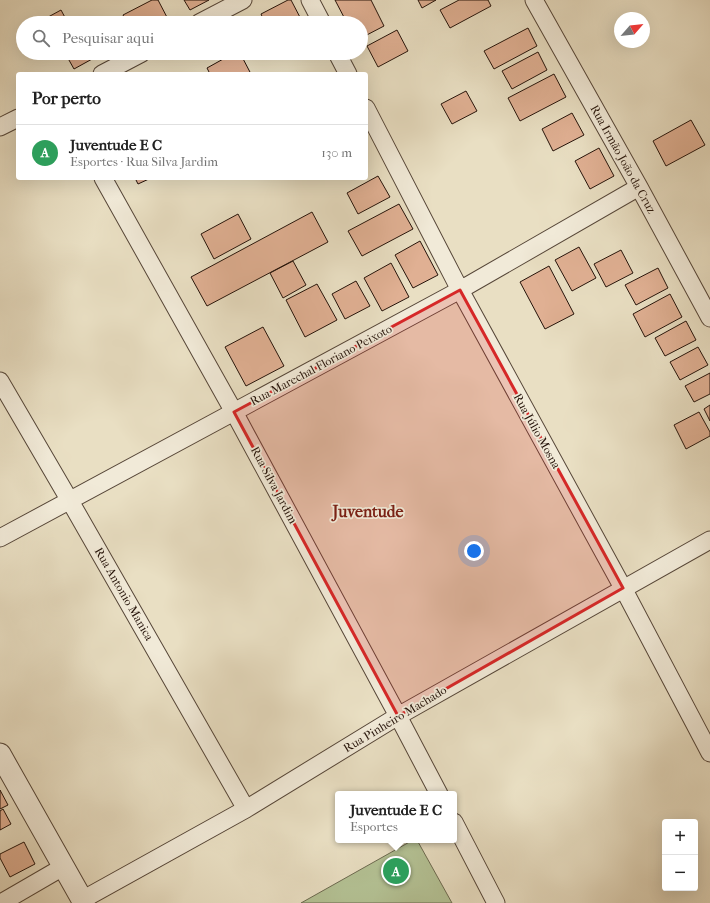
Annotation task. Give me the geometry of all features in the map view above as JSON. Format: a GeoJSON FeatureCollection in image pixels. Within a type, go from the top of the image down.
{"type":"FeatureCollection","features":[{"type":"Feature","properties":{"kind":"street"},"geometry":{"type":"LineString","coordinates":[[212,16],[243,0]]}},
{"type":"Feature","properties":{"kind":"street"},"geometry":{"type":"LineString","coordinates":[[310,0],[318,16]]}},
{"type":"Feature","properties":{"kind":"street","name":"Rua Irmão João da Cruz"},"geometry":{"type":"LineString","coordinates":[[534,0],[639,187],[710,318]]}},
{"type":"Feature","properties":{"kind":"street"},"geometry":{"type":"LineString","coordinates":[[106,72],[129,60]]}},
{"type":"Feature","properties":{"kind":"street"},"geometry":{"type":"LineString","coordinates":[[341,60],[347,72]]}},
{"type":"Feature","properties":{"kind":"street","name":"Rua Júlio Mosna"},"geometry":{"type":"LineString","coordinates":[[368,112],[460,290],[623,588],[710,753]]}},
{"type":"Feature","properties":{"kind":"street"},"geometry":{"type":"LineString","coordinates":[[0,127],[16,119]]}},
{"type":"Feature","properties":{"kind":"street","name":"Rua Silva Jardim"},"geometry":{"type":"LineString","coordinates":[[104,180],[234,412],[437,791]]}},
{"type":"Feature","properties":{"kind":"street","name":"Rua Marechal Floriano Peixoto"},"geometry":{"type":"LineString","coordinates":[[0,538],[460,290],[639,187]]}},
{"type":"Feature","properties":{"kind":"street","name":"Rua Antonio Manica"},"geometry":{"type":"LineString","coordinates":[[0,381],[246,808]]}},
{"type":"Feature","properties":{"kind":"street","name":"Rua Pinheiro Machado"},"geometry":{"type":"LineString","coordinates":[[83,901],[246,808],[398,716],[710,540]]}},
{"type":"Feature","properties":{"kind":"street"},"geometry":{"type":"LineString","coordinates":[[0,754],[83,901]]}},
{"type":"Feature","properties":{"kind":"street"},"geometry":{"type":"LineString","coordinates":[[457,828],[496,903]]}},
{"type":"Feature","properties":{"kind":"street"},"geometry":{"type":"LineString","coordinates":[[1,903],[63,868]]}},
{"type":"Feature","properties":{"kind":"highlighted area"},"geometry":{"type":"Polygon","coordinates":[[[460,290],[623,588],[398,716],[234,412],[460,290]]]}},
{"type":"Feature","properties":{"kind":"green space"},"geometry":{"type":"Polygon","coordinates":[[[408,843],[419,843],[452,903],[301,903],[408,843]]]}},
{"type":"Feature","properties":{"kind":"building"},"geometry":{"type":"Polygon","coordinates":[[[152,0],[158,0],[166,16],[124,16],[152,0]]]}},
{"type":"Feature","properties":{"kind":"building"},"geometry":{"type":"Polygon","coordinates":[[[184,0],[209,0],[190,10],[184,0]]]}},
{"type":"Feature","properties":{"kind":"building"},"geometry":{"type":"Polygon","coordinates":[[[288,0],[291,0],[299,16],[262,16],[261,14],[288,0]]]}},
{"type":"Feature","properties":{"kind":"building"},"geometry":{"type":"Polygon","coordinates":[[[335,0],[371,0],[384,26],[368,34],[368,16],[343,16],[335,0]]]}},
{"type":"Feature","properties":{"kind":"building"},"geometry":{"type":"Polygon","coordinates":[[[418,0],[436,0],[422,8],[418,0]]]}},
{"type":"Feature","properties":{"kind":"building"},"geometry":{"type":"Polygon","coordinates":[[[459,0],[488,0],[491,6],[450,28],[440,10],[459,0]]]}},
{"type":"Feature","properties":{"kind":"building"},"geometry":{"type":"Polygon","coordinates":[[[61,10],[64,16],[50,16],[61,10]]]}},
{"type":"Feature","properties":{"kind":"building"},"geometry":{"type":"Polygon","coordinates":[[[528,28],[537,46],[494,69],[484,51],[528,28]]]}},
{"type":"Feature","properties":{"kind":"building"},"geometry":{"type":"Polygon","coordinates":[[[397,30],[408,51],[378,67],[368,45],[397,30]]]}},
{"type":"Feature","properties":{"kind":"building"},"geometry":{"type":"Polygon","coordinates":[[[538,52],[547,70],[512,89],[502,71],[538,52]]]}},
{"type":"Feature","properties":{"kind":"building"},"geometry":{"type":"Polygon","coordinates":[[[69,60],[90,60],[74,69],[69,60]]]}},
{"type":"Feature","properties":{"kind":"building"},"geometry":{"type":"Polygon","coordinates":[[[221,60],[244,60],[250,72],[209,72],[207,68],[221,60]]]}},
{"type":"Feature","properties":{"kind":"building"},"geometry":{"type":"Polygon","coordinates":[[[554,74],[566,97],[520,121],[508,98],[554,74]]]}},
{"type":"Feature","properties":{"kind":"building"},"geometry":{"type":"Polygon","coordinates":[[[466,91],[477,111],[452,124],[441,104],[466,91]]]}},
{"type":"Feature","properties":{"kind":"building"},"geometry":{"type":"Polygon","coordinates":[[[572,113],[584,135],[553,151],[542,129],[572,113]]]}},
{"type":"Feature","properties":{"kind":"building"},"geometry":{"type":"Polygon","coordinates":[[[691,120],[705,145],[666,166],[653,141],[691,120]]]}},
{"type":"Feature","properties":{"kind":"building"},"geometry":{"type":"Polygon","coordinates":[[[599,148],[614,176],[590,189],[575,161],[599,148]]]}},
{"type":"Feature","properties":{"kind":"building"},"geometry":{"type":"Polygon","coordinates":[[[378,176],[390,197],[358,214],[347,193],[378,176]]]}},
{"type":"Feature","properties":{"kind":"building"},"geometry":{"type":"Polygon","coordinates":[[[136,180],[147,180],[138,184],[136,180]]]}},
{"type":"Feature","properties":{"kind":"building"},"geometry":{"type":"Polygon","coordinates":[[[399,204],[413,229],[362,256],[348,231],[399,204]]]}},
{"type":"Feature","properties":{"kind":"building"},"geometry":{"type":"Polygon","coordinates":[[[312,212],[328,242],[207,306],[191,277],[312,212]]]}},
{"type":"Feature","properties":{"kind":"building"},"geometry":{"type":"Polygon","coordinates":[[[238,214],[251,239],[214,259],[201,234],[238,214]]]}},
{"type":"Feature","properties":{"kind":"building"},"geometry":{"type":"Polygon","coordinates":[[[420,241],[438,275],[413,288],[395,255],[420,241]]]}},
{"type":"Feature","properties":{"kind":"building"},"geometry":{"type":"Polygon","coordinates":[[[579,247],[596,278],[572,291],[555,260],[579,247]]]}},
{"type":"Feature","properties":{"kind":"building"},"geometry":{"type":"Polygon","coordinates":[[[621,250],[633,273],[606,287],[594,264],[621,250]]]}},
{"type":"Feature","properties":{"kind":"building"},"geometry":{"type":"Polygon","coordinates":[[[293,261],[306,285],[283,298],[270,273],[293,261]]]}},
{"type":"Feature","properties":{"kind":"building"},"geometry":{"type":"Polygon","coordinates":[[[391,263],[409,297],[382,311],[364,278],[391,263]]]}},
{"type":"Feature","properties":{"kind":"building"},"geometry":{"type":"Polygon","coordinates":[[[549,266],[574,314],[545,329],[520,282],[549,266]]]}},
{"type":"Feature","properties":{"kind":"building"},"geometry":{"type":"Polygon","coordinates":[[[658,268],[668,288],[636,305],[625,285],[658,268]]]}},
{"type":"Feature","properties":{"kind":"building"},"geometry":{"type":"Polygon","coordinates":[[[356,281],[370,306],[345,319],[332,294],[356,281]]]}},
{"type":"Feature","properties":{"kind":"building"},"geometry":{"type":"Polygon","coordinates":[[[317,284],[337,320],[305,337],[286,300],[317,284]]]}},
{"type":"Feature","properties":{"kind":"building"},"geometry":{"type":"Polygon","coordinates":[[[670,294],[682,317],[645,337],[633,314],[670,294]]]}},
{"type":"Feature","properties":{"kind":"building"},"geometry":{"type":"Polygon","coordinates":[[[686,321],[696,340],[665,356],[655,338],[686,321]]]}},
{"type":"Feature","properties":{"kind":"building"},"geometry":{"type":"Polygon","coordinates":[[[263,327],[284,366],[246,386],[225,347],[263,327]]]}},
{"type":"Feature","properties":{"kind":"building"},"geometry":{"type":"Polygon","coordinates":[[[698,347],[708,365],[680,380],[670,362],[698,347]]]}},
{"type":"Feature","properties":{"kind":"building"},"geometry":{"type":"Polygon","coordinates":[[[710,373],[710,394],[694,402],[685,386],[710,373]]]}},
{"type":"Feature","properties":{"kind":"building"},"geometry":{"type":"Polygon","coordinates":[[[710,405],[710,421],[704,409],[710,405]]]}},
{"type":"Feature","properties":{"kind":"building"},"geometry":{"type":"Polygon","coordinates":[[[699,412],[710,432],[710,436],[686,449],[674,425],[699,412]]]}},
{"type":"Feature","properties":{"kind":"building"},"geometry":{"type":"Polygon","coordinates":[[[0,790],[8,805],[0,809],[0,790]]]}},
{"type":"Feature","properties":{"kind":"building"},"geometry":{"type":"Polygon","coordinates":[[[3,809],[11,824],[0,830],[0,811],[3,809]]]}},
{"type":"Feature","properties":{"kind":"building"},"geometry":{"type":"Polygon","coordinates":[[[24,842],[35,864],[10,877],[0,858],[0,854],[24,842]]]}},
{"type":"Feature","properties":{"kind":"place","name":"Juventude E C"},"geometry":{"type":"Point","coordinates":[396,871]}},
{"type":"Feature","properties":{"kind":"district","name":"Juventude"},"geometry":{"type":"Point","coordinates":[368,511]}}]}
